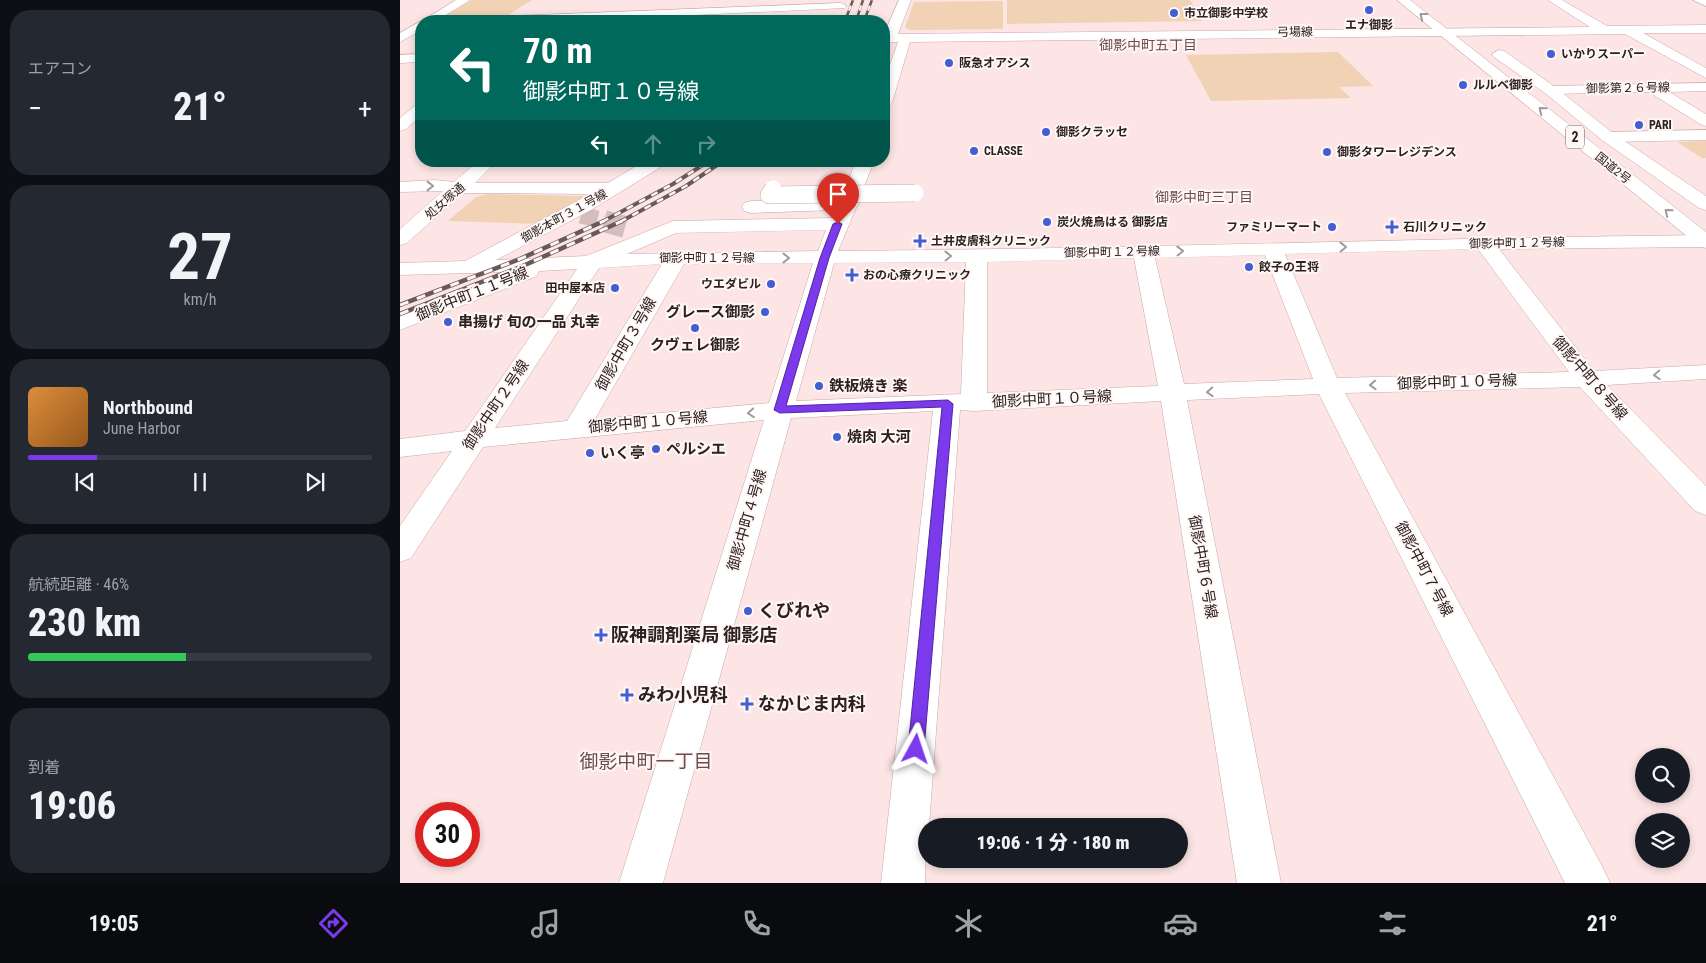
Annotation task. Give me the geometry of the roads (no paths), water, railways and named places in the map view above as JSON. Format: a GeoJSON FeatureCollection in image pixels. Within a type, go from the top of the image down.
{"type":"FeatureCollection","features":[{"type":"Feature","properties":{"kind":"main road"},"geometry":{"type":"LineString","coordinates":[[438,15],[464,0]]}},
{"type":"Feature","properties":{"kind":"main road"},"geometry":{"type":"LineString","coordinates":[[636,15],[652,0]]}},
{"type":"Feature","properties":{"kind":"main road"},"geometry":{"type":"LineString","coordinates":[[890,31],[905,0]]}},
{"type":"Feature","properties":{"kind":"main road","name":"国道2号"},"geometry":{"type":"LineString","coordinates":[[1403,0],[1459,31],[1550,90],[1608,137],[1706,204]]}},
{"type":"Feature","properties":{"kind":"main road"},"geometry":{"type":"LineString","coordinates":[[1554,0],[1604,30]]}},
{"type":"Feature","properties":{"kind":"main road"},"geometry":{"type":"LineString","coordinates":[[1699,0],[1706,3]]}},
{"type":"Feature","properties":{"kind":"main road"},"geometry":{"type":"LineString","coordinates":[[660,15],[758,4],[842,3],[836,15]]}},
{"type":"Feature","properties":{"kind":"main road"},"geometry":{"type":"LineString","coordinates":[[550,15],[563,5]]}},
{"type":"Feature","properties":{"kind":"main road"},"geometry":{"type":"LineString","coordinates":[[400,25],[415,25]]}},
{"type":"Feature","properties":{"kind":"main road"},"geometry":{"type":"LineString","coordinates":[[400,38],[415,29]]}},
{"type":"Feature","properties":{"kind":"main road","name":"弓場線"},"geometry":{"type":"LineString","coordinates":[[890,39],[1706,29]]}},
{"type":"Feature","properties":{"kind":"main road"},"geometry":{"type":"LineString","coordinates":[[1625,30],[1706,74]]}},
{"type":"Feature","properties":{"kind":"main road","name":"弓場線"},"geometry":{"type":"LineString","coordinates":[[890,40],[904,42],[1459,31],[1706,36]]}},
{"type":"Feature","properties":{"kind":"main road","name":"国道2号"},"geometry":{"type":"LineString","coordinates":[[1459,31],[1705,241]]}},
{"type":"Feature","properties":{"kind":"main road"},"geometry":{"type":"LineString","coordinates":[[890,85],[904,42]]}},
{"type":"Feature","properties":{"kind":"main road"},"geometry":{"type":"LineString","coordinates":[[400,59],[415,58]]}},
{"type":"Feature","properties":{"kind":"main road"},"geometry":{"type":"LineString","coordinates":[[400,66],[415,65]]}},
{"type":"Feature","properties":{"kind":"main road","name":"御影第２６号線"},"geometry":{"type":"LineString","coordinates":[[1550,90],[1706,87]]}},
{"type":"Feature","properties":{"kind":"main road"},"geometry":{"type":"LineString","coordinates":[[1652,88],[1706,121]]}},
{"type":"Feature","properties":{"kind":"main road"},"geometry":{"type":"LineString","coordinates":[[400,107],[415,107]]}},
{"type":"Feature","properties":{"kind":"main road"},"geometry":{"type":"LineString","coordinates":[[400,126],[415,112]]}},
{"type":"Feature","properties":{"kind":"main road"},"geometry":{"type":"LineString","coordinates":[[1608,137],[1706,135]]}},
{"type":"Feature","properties":{"kind":"main road","name":"処女塚通"},"geometry":{"type":"LineString","coordinates":[[400,239],[483,167]]}},
{"type":"Feature","properties":{"kind":"main road","name":"御影本町３１号線"},"geometry":{"type":"LineString","coordinates":[[467,267],[576,214],[648,167]]}},
{"type":"Feature","properties":{"kind":"main road","name":"御影中町４号線"},"geometry":{"type":"LineString","coordinates":[[641,883],[824,258],[863,167]]}},
{"type":"Feature","properties":{"kind":"main road"},"geometry":{"type":"LineString","coordinates":[[400,186],[613,189]]}},
{"type":"Feature","properties":{"kind":"main road"},"geometry":{"type":"LineString","coordinates":[[773,189],[769,194],[915,193]]}},
{"type":"Feature","properties":{"kind":"main road"},"geometry":{"type":"LineString","coordinates":[[593,261],[664,230],[728,207],[844,214]]}},
{"type":"Feature","properties":{"kind":"main road"},"geometry":{"type":"LineString","coordinates":[[634,229],[664,230],[844,214]]}},
{"type":"Feature","properties":{"kind":"main road","name":"御影中町３号線"},"geometry":{"type":"LineString","coordinates":[[576,429],[669,258],[664,230]]}},
{"type":"Feature","properties":{"kind":"main road","name":"御影中町１２号線"},"geometry":{"type":"LineString","coordinates":[[400,269],[544,265],[669,258],[977,256],[1484,243],[1705,241]]}},
{"type":"Feature","properties":{"kind":"main road","name":"御影中町８号線"},"geometry":{"type":"LineString","coordinates":[[1484,243],[1587,379],[1706,504]]}},
{"type":"Feature","properties":{"kind":"main road","name":"御影中町７号線"},"geometry":{"type":"LineString","coordinates":[[1273,249],[1328,386],[1588,883]]}},
{"type":"Feature","properties":{"kind":"main road","name":"御影中町６号線"},"geometry":{"type":"LineString","coordinates":[[1143,251],[1173,394],[1259,883]]}},
{"type":"Feature","properties":{"kind":"main road"},"geometry":{"type":"LineString","coordinates":[[903,883],[977,256]]}},
{"type":"Feature","properties":{"kind":"main road","name":"御影中町２号線"},"geometry":{"type":"LineString","coordinates":[[400,550],[593,261]]}},
{"type":"Feature","properties":{"kind":"main road","name":"御影中町１１号線"},"geometry":{"type":"LineString","coordinates":[[400,323],[544,265]]}},
{"type":"Feature","properties":{"kind":"main road","name":"御影中町１０号線"},"geometry":{"type":"LineString","coordinates":[[400,448],[474,438],[780,410],[1328,386],[1587,379],[1706,372]]}},
{"type":"Feature","properties":{"kind":"tunnel"},"geometry":{"type":"LineString","coordinates":[[581,215],[609,222]]}},
{"type":"Feature","properties":{"kind":"tunnel"},"geometry":{"type":"LineString","coordinates":[[604,221],[633,229]]}},
{"type":"Feature","properties":{"kind":"railway"},"geometry":{"type":"LineString","coordinates":[[847,15],[853,0]]}},
{"type":"Feature","properties":{"kind":"railway"},"geometry":{"type":"LineString","coordinates":[[858,15],[863,0]]}},
{"type":"Feature","properties":{"kind":"railway"},"geometry":{"type":"LineString","coordinates":[[866,15],[872,0]]}},
{"type":"Feature","properties":{"kind":"railway"},"geometry":{"type":"LineString","coordinates":[[603,221],[673,184],[700,167]]}},
{"type":"Feature","properties":{"kind":"railway"},"geometry":{"type":"LineString","coordinates":[[621,221],[686,186],[714,167]]}},
{"type":"Feature","properties":{"kind":"railway"},"geometry":{"type":"LineString","coordinates":[[400,305],[520,259],[603,221]]}},
{"type":"Feature","properties":{"kind":"railway"},"geometry":{"type":"LineString","coordinates":[[400,314],[525,265],[621,221]]}},
{"type":"Feature","properties":{"kind":"place","name":"エナ御影"},"geometry":{"type":"Point","coordinates":[1369,10]}},
{"type":"Feature","properties":{"kind":"place","name":"市立御影中学校"},"geometry":{"type":"Point","coordinates":[1174,13]}},
{"type":"Feature","properties":{"kind":"place","name":"いかりスーパー"},"geometry":{"type":"Point","coordinates":[1551,54]}},
{"type":"Feature","properties":{"kind":"place","name":"阪急オアシス"},"geometry":{"type":"Point","coordinates":[949,63]}},
{"type":"Feature","properties":{"kind":"place","name":"ルルベ御影"},"geometry":{"type":"Point","coordinates":[1463,85]}},
{"type":"Feature","properties":{"kind":"place","name":"PARI"},"geometry":{"type":"Point","coordinates":[1639,125]}},
{"type":"Feature","properties":{"kind":"place","name":"御影クラッセ"},"geometry":{"type":"Point","coordinates":[1046,132]}},
{"type":"Feature","properties":{"kind":"place","name":"CLASSE"},"geometry":{"type":"Point","coordinates":[974,151]}},
{"type":"Feature","properties":{"kind":"place","name":"御影タワーレジデンス"},"geometry":{"type":"Point","coordinates":[1327,152]}},
{"type":"Feature","properties":{"kind":"place","name":"炭火焼鳥はる 御影店"},"geometry":{"type":"Point","coordinates":[1047,222]}},
{"type":"Feature","properties":{"kind":"place","name":"ファミリーマート"},"geometry":{"type":"Point","coordinates":[1332,227]}},
{"type":"Feature","properties":{"kind":"place","name":"石川クリニック"},"geometry":{"type":"Point","coordinates":[1392,227]}},
{"type":"Feature","properties":{"kind":"place","name":"土井皮膚科クリニック"},"geometry":{"type":"Point","coordinates":[920,241]}},
{"type":"Feature","properties":{"kind":"place","name":"餃子の王将"},"geometry":{"type":"Point","coordinates":[1249,267]}},
{"type":"Feature","properties":{"kind":"place","name":"おの心療クリニック"},"geometry":{"type":"Point","coordinates":[852,275]}},
{"type":"Feature","properties":{"kind":"place","name":"ウエダビル"},"geometry":{"type":"Point","coordinates":[771,284]}},
{"type":"Feature","properties":{"kind":"place","name":"田中屋本店"},"geometry":{"type":"Point","coordinates":[615,288]}},
{"type":"Feature","properties":{"kind":"place","name":"グレース御影"},"geometry":{"type":"Point","coordinates":[765,312]}},
{"type":"Feature","properties":{"kind":"place","name":"串揚げ 旬の一品 丸幸"},"geometry":{"type":"Point","coordinates":[448,322]}},
{"type":"Feature","properties":{"kind":"place","name":"クヴェレ御影"},"geometry":{"type":"Point","coordinates":[695,328]}},
{"type":"Feature","properties":{"kind":"place","name":"鉄板焼き 楽"},"geometry":{"type":"Point","coordinates":[819,386]}},
{"type":"Feature","properties":{"kind":"place","name":"焼肉 大河"},"geometry":{"type":"Point","coordinates":[837,437]}},
{"type":"Feature","properties":{"kind":"place","name":"ペルシエ"},"geometry":{"type":"Point","coordinates":[656,449]}},
{"type":"Feature","properties":{"kind":"place","name":"いく亭"},"geometry":{"type":"Point","coordinates":[590,453]}},
{"type":"Feature","properties":{"kind":"place","name":"くびれや"},"geometry":{"type":"Point","coordinates":[748,611]}},
{"type":"Feature","properties":{"kind":"place","name":"阪神調剤薬局 御影店"},"geometry":{"type":"Point","coordinates":[601,635]}},
{"type":"Feature","properties":{"kind":"place","name":"みわ小児科"},"geometry":{"type":"Point","coordinates":[627,695]}},
{"type":"Feature","properties":{"kind":"place","name":"なかじま内科"},"geometry":{"type":"Point","coordinates":[747,704]}},
{"type":"Feature","properties":{"kind":"district","name":"御影中町五丁目"},"geometry":{"type":"Point","coordinates":[1148,45]}},
{"type":"Feature","properties":{"kind":"district","name":"御影中町三丁目"},"geometry":{"type":"Point","coordinates":[1204,197]}},
{"type":"Feature","properties":{"kind":"district","name":"御影中町一丁目"},"geometry":{"type":"Point","coordinates":[646,761]}}]}
